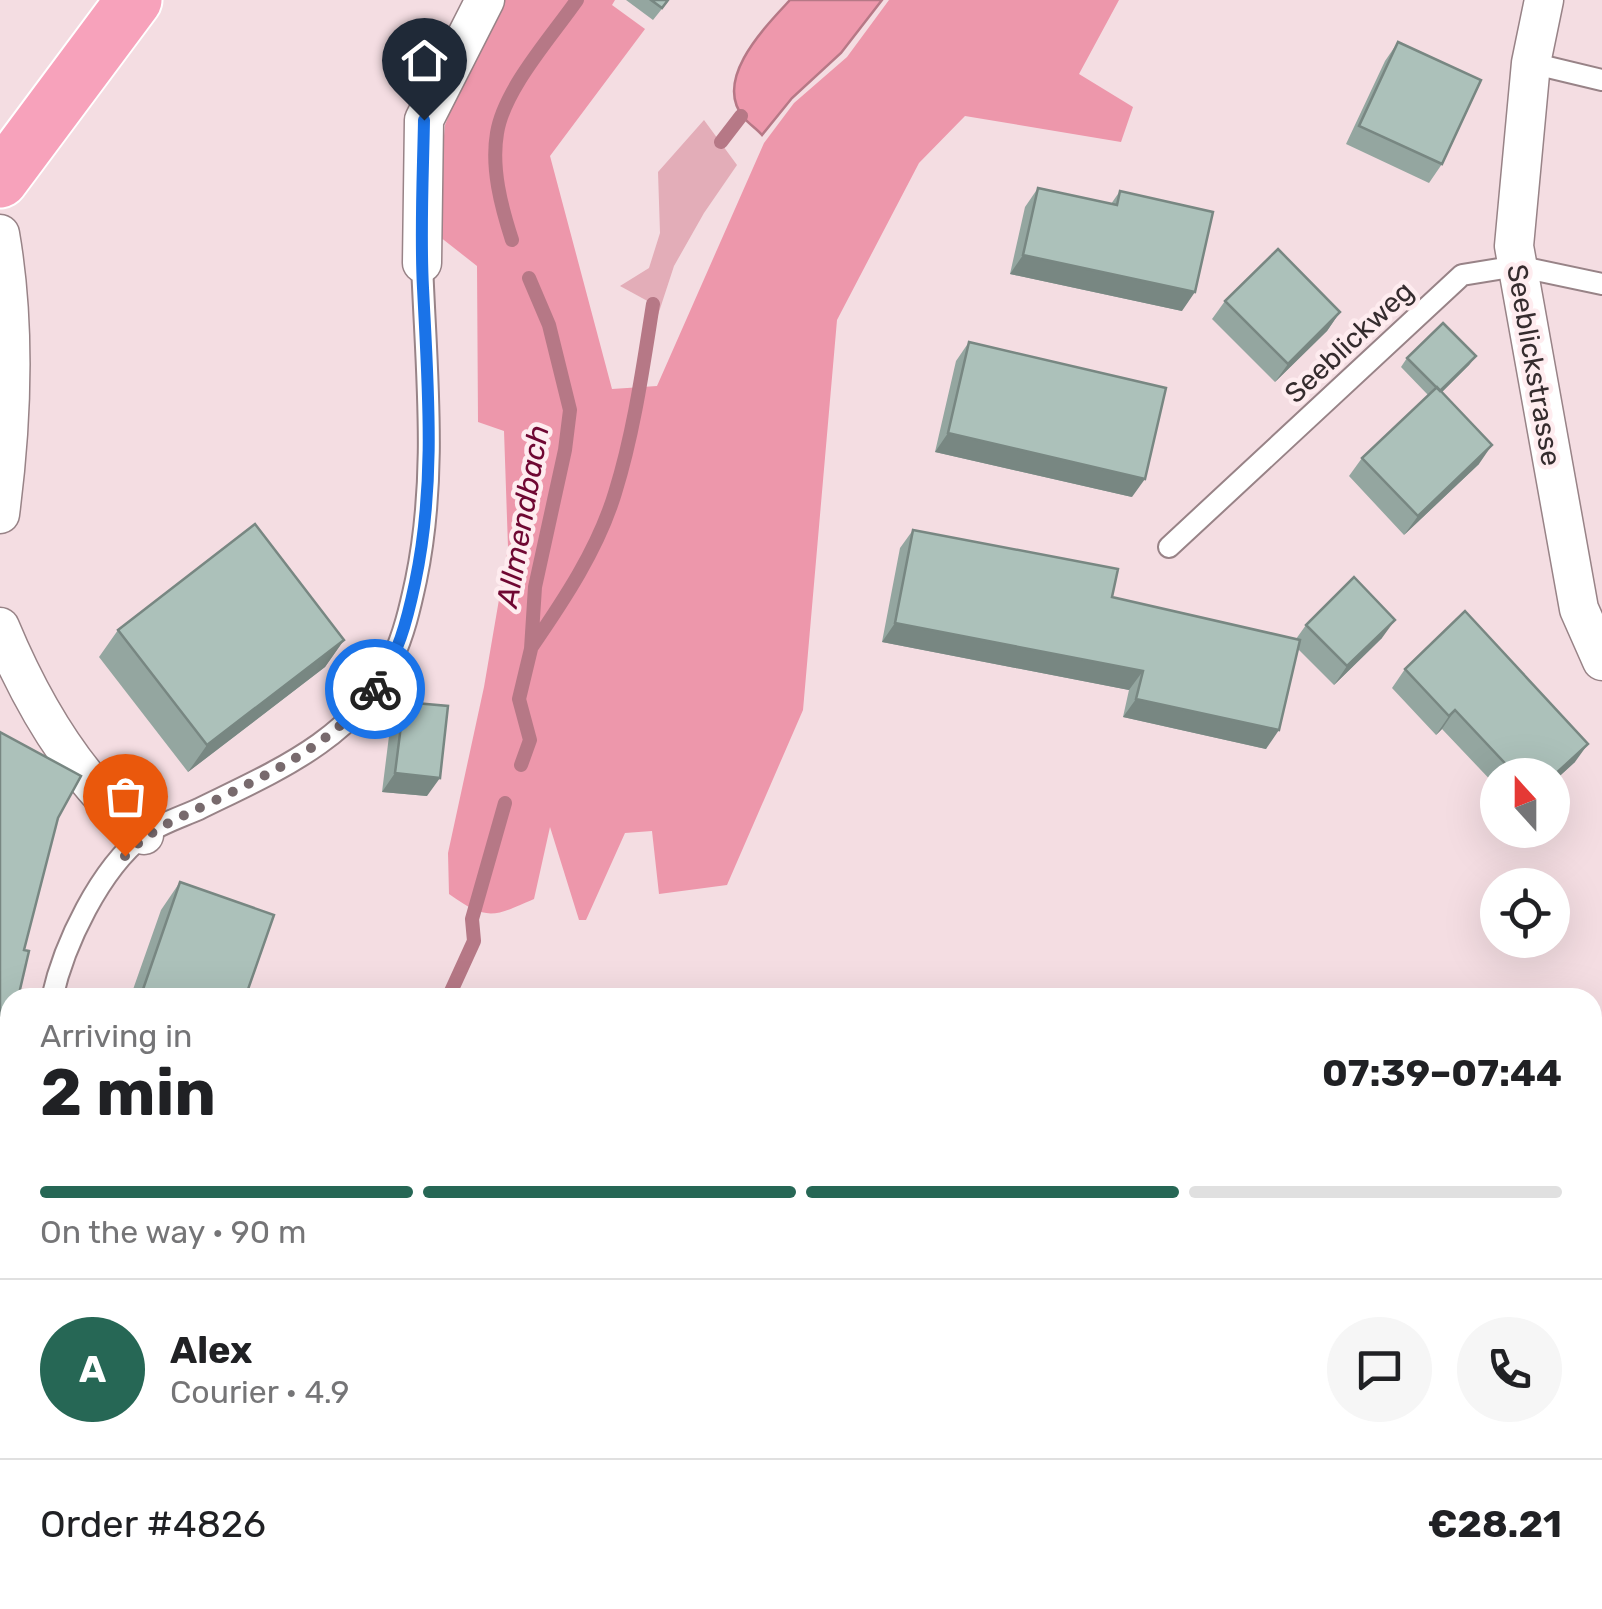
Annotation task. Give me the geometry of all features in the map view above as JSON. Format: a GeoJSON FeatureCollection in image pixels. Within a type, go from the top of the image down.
{"type":"FeatureCollection","features":[{"type":"Feature","properties":{"kind":"main road"},"geometry":{"type":"LineString","coordinates":[[0,180],[134,0]]}},
{"type":"Feature","properties":{"kind":"street"},"geometry":{"type":"LineString","coordinates":[[422,264],[424,120],[485,0]]}},
{"type":"Feature","properties":{"kind":"street","name":"Seeblickstrasse"},"geometry":{"type":"LineString","coordinates":[[1544,0],[1531,63],[1514,246],[1579,610],[1602,662]]}},
{"type":"Feature","properties":{"kind":"street"},"geometry":{"type":"LineString","coordinates":[[0,234],[10,340],[10,416],[0,514]]}},
{"type":"Feature","properties":{"kind":"street"},"geometry":{"type":"LineString","coordinates":[[0,626],[16,664],[84,778],[144,835]]}},
{"type":"Feature","properties":{"kind":"lane"},"geometry":{"type":"LineString","coordinates":[[1531,63],[1602,80]]}},
{"type":"Feature","properties":{"kind":"lane"},"geometry":{"type":"LineString","coordinates":[[55,988],[73,934],[106,878],[144,835],[296,760],[321,743],[361,706],[391,663],[405,629],[428,500],[431,434],[422,264]]}},
{"type":"Feature","properties":{"kind":"lane","name":"Seeblickweg"},"geometry":{"type":"LineString","coordinates":[[1169,547],[1462,275],[1517,266],[1602,284]]}},
{"type":"Feature","properties":{"kind":"shaded area"},"geometry":{"type":"Polygon","coordinates":[[[503,0],[615,0],[612,5],[645,29],[550,156],[612,389],[657,386],[764,143],[794,103],[847,57],[889,0],[1119,0],[1079,74],[1133,107],[1121,142],[965,116],[919,163],[837,320],[803,710],[727,885],[659,894],[652,831],[625,833],[586,920],[579,920],[550,827],[534,899],[490,913],[473,909],[449,894],[448,853],[484,687],[508,547],[504,431],[478,422],[477,266],[435,233],[445,125],[489,15],[503,0]]]}},
{"type":"Feature","properties":{"kind":"shaded area"},"geometry":{"type":"Polygon","coordinates":[[[790,0],[882,0],[841,53],[792,98],[762,135],[744,118],[736,103],[734,87],[738,71],[756,39],[790,0]]]}},
{"type":"Feature","properties":{"kind":"shaded area"},"geometry":{"type":"Polygon","coordinates":[[[704,120],[737,165],[674,266],[656,321],[653,304],[620,286],[649,268],[660,233],[658,172],[704,120]]]}},
{"type":"Feature","properties":{"kind":"building"},"geometry":{"type":"Polygon","coordinates":[[[651,0],[668,0],[662,8],[651,0]]]}},
{"type":"Feature","properties":{"kind":"building"},"geometry":{"type":"Polygon","coordinates":[[[1398,42],[1481,80],[1442,164],[1359,126],[1398,42]]]}},
{"type":"Feature","properties":{"kind":"building"},"geometry":{"type":"Polygon","coordinates":[[[1038,188],[1117,205],[1120,191],[1213,212],[1195,292],[1023,255],[1038,188]]]}},
{"type":"Feature","properties":{"kind":"building"},"geometry":{"type":"Polygon","coordinates":[[[1278,249],[1340,312],[1288,364],[1225,301],[1278,249]]]}},
{"type":"Feature","properties":{"kind":"building"},"geometry":{"type":"Polygon","coordinates":[[[1443,323],[1476,356],[1440,391],[1407,358],[1443,323]]]}},
{"type":"Feature","properties":{"kind":"building"},"geometry":{"type":"Polygon","coordinates":[[[969,342],[1166,388],[1145,479],[948,433],[969,342]]]}},
{"type":"Feature","properties":{"kind":"building"},"geometry":{"type":"Polygon","coordinates":[[[1437,387],[1492,445],[1418,516],[1362,458],[1437,387]]]}},
{"type":"Feature","properties":{"kind":"building"},"geometry":{"type":"Polygon","coordinates":[[[255,524],[344,640],[207,745],[118,630],[255,524]]]}},
{"type":"Feature","properties":{"kind":"building"},"geometry":{"type":"Polygon","coordinates":[[[913,530],[1118,569],[1112,597],[1300,640],[1279,730],[1136,699],[1143,671],[895,623],[913,530]]]}},
{"type":"Feature","properties":{"kind":"building"},"geometry":{"type":"Polygon","coordinates":[[[1354,577],[1395,620],[1347,666],[1306,625],[1354,577]]]}},
{"type":"Feature","properties":{"kind":"building"},"geometry":{"type":"Polygon","coordinates":[[[1465,611],[1588,744],[1570,760],[1500,758],[1455,710],[1449,716],[1405,669],[1465,611]]]}},
{"type":"Feature","properties":{"kind":"building"},"geometry":{"type":"Polygon","coordinates":[[[404,702],[448,706],[440,778],[395,773],[404,702]]]}},
{"type":"Feature","properties":{"kind":"building"},"geometry":{"type":"Polygon","coordinates":[[[0,732],[81,776],[58,818],[24,950],[29,951],[20,988],[0,988],[0,732]]]}},
{"type":"Feature","properties":{"kind":"building"},"geometry":{"type":"Polygon","coordinates":[[[180,882],[274,915],[248,988],[143,988],[180,882]]]}},
{"type":"Feature","properties":{"kind":"waterway","name":"Allmendbach"},"geometry":{"type":"LineString","coordinates":[[512,240],[496,173],[495,146],[501,116],[519,81],[577,0]]}},
{"type":"Feature","properties":{"kind":"waterway"},"geometry":{"type":"LineString","coordinates":[[721,142],[741,116]]}},
{"type":"Feature","properties":{"kind":"waterway","name":"Allmendbach"},"geometry":{"type":"LineString","coordinates":[[521,765],[530,740],[519,699],[531,649],[535,587],[570,410],[549,325],[529,278]]}},
{"type":"Feature","properties":{"kind":"waterway"},"geometry":{"type":"LineString","coordinates":[[531,648],[579,574],[608,514],[633,423],[653,304]]}},
{"type":"Feature","properties":{"kind":"waterway","name":"Allmendbach"},"geometry":{"type":"LineString","coordinates":[[453,988],[474,941],[472,919],[505,803]]}},
{"type":"Feature","properties":{"kind":"way so far"},"geometry":{"type":"LineString","coordinates":[[125,856],[144,835],[296,760],[343,726],[375,689]]}},
{"type":"Feature","properties":{"kind":"route"},"geometry":{"type":"LineString","coordinates":[[375,689],[405,629],[428,500],[431,434],[422,264],[424,120]]}}]}
